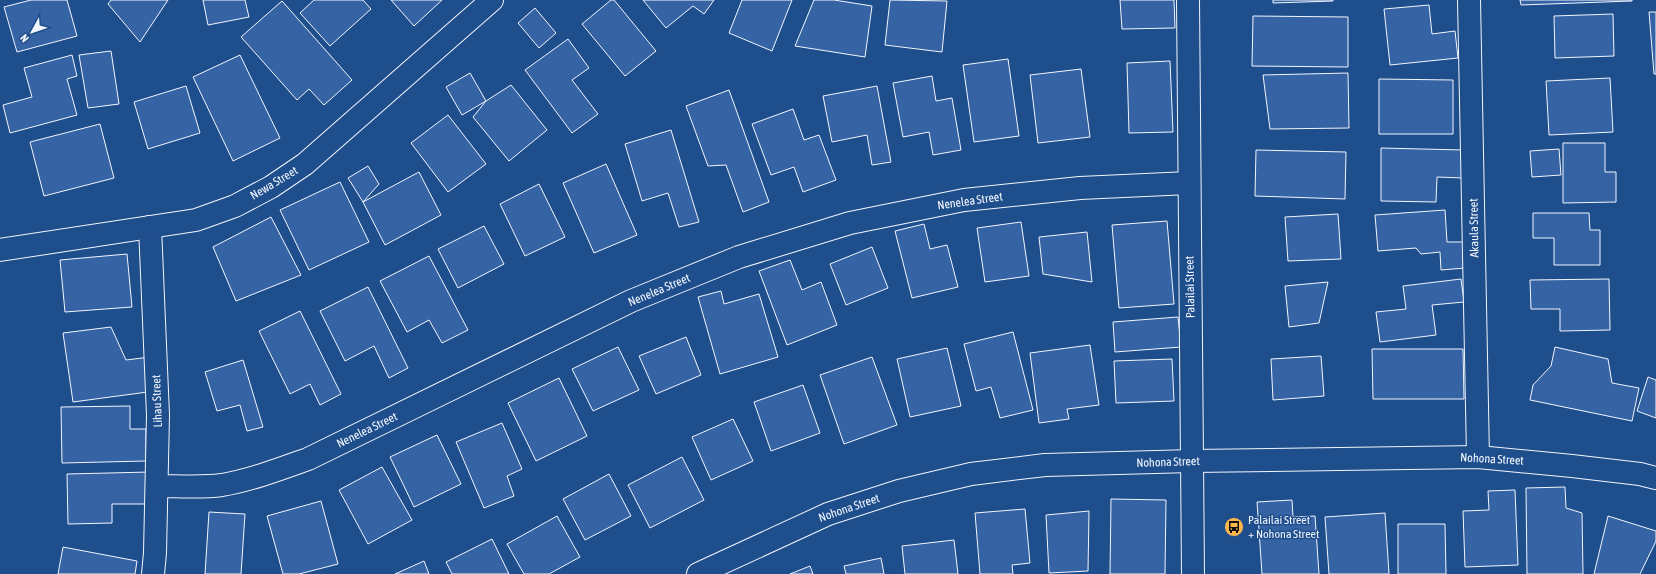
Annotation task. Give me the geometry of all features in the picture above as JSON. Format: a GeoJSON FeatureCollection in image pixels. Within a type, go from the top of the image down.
{"type":"FeatureCollection","features":[{"type":"Feature","properties":{"kind":"street","name":"Newa Street"},"geometry":{"type":"LineString","coordinates":[[0,250],[196,220],[235,206],[271,187],[305,164],[492,0]]}},
{"type":"Feature","properties":{"kind":"street","name":"Palailai Street"},"geometry":{"type":"LineString","coordinates":[[1188,0],[1193,574]]}},
{"type":"Feature","properties":{"kind":"street","name":"Akaula Street"},"geometry":{"type":"LineString","coordinates":[[1469,0],[1478,457]]}},
{"type":"Feature","properties":{"kind":"street","name":"Nenelea Street"},"geometry":{"type":"LineString","coordinates":[[157,486],[187,487],[222,485],[265,474],[308,459],[631,301],[739,257],[850,223],[964,200],[1080,188],[1189,183]]}},
{"type":"Feature","properties":{"kind":"street","name":"Lihau Street"},"geometry":{"type":"LineString","coordinates":[[150,228],[158,415],[156,553],[152,574]]}},
{"type":"Feature","properties":{"kind":"street","name":"Nohona Street"},"geometry":{"type":"LineString","coordinates":[[698,574],[828,514],[906,489],[971,474],[1045,465],[1192,461],[1478,457],[1640,474],[1656,478]]}},
{"type":"Feature","properties":{"kind":"building"},"geometry":{"type":"Polygon","coordinates":[[[31,0],[67,0],[77,36],[17,52],[4,7],[31,0]]]}},
{"type":"Feature","properties":{"kind":"building"},"geometry":{"type":"Polygon","coordinates":[[[111,0],[168,0],[140,42],[108,4],[111,0]]]}},
{"type":"Feature","properties":{"kind":"building"},"geometry":{"type":"Polygon","coordinates":[[[203,0],[245,0],[249,17],[208,25],[203,0]]]}},
{"type":"Feature","properties":{"kind":"building"},"geometry":{"type":"Polygon","coordinates":[[[314,0],[363,0],[371,9],[330,46],[300,13],[314,0]]]}},
{"type":"Feature","properties":{"kind":"building"},"geometry":{"type":"Polygon","coordinates":[[[391,0],[442,0],[414,26],[391,0]]]}},
{"type":"Feature","properties":{"kind":"building"},"geometry":{"type":"Polygon","coordinates":[[[611,0],[614,0],[656,51],[625,76],[582,24],[611,0]]]}},
{"type":"Feature","properties":{"kind":"building"},"geometry":{"type":"Polygon","coordinates":[[[643,0],[714,0],[704,14],[693,6],[666,28],[643,0]]]}},
{"type":"Feature","properties":{"kind":"building"},"geometry":{"type":"Polygon","coordinates":[[[742,0],[792,0],[772,51],[729,33],[742,0]]]}},
{"type":"Feature","properties":{"kind":"building"},"geometry":{"type":"Polygon","coordinates":[[[814,0],[834,0],[872,6],[865,57],[795,46],[814,0]]]}},
{"type":"Feature","properties":{"kind":"building"},"geometry":{"type":"Polygon","coordinates":[[[890,0],[947,1],[942,52],[885,45],[890,0]]]}},
{"type":"Feature","properties":{"kind":"building"},"geometry":{"type":"Polygon","coordinates":[[[1120,0],[1174,0],[1175,28],[1122,29],[1120,0]]]}},
{"type":"Feature","properties":{"kind":"building"},"geometry":{"type":"Polygon","coordinates":[[[1273,0],[1333,0],[1333,1],[1273,3],[1273,0]]]}},
{"type":"Feature","properties":{"kind":"building"},"geometry":{"type":"Polygon","coordinates":[[[1520,0],[1632,0],[1632,1],[1521,5],[1520,0]]]}},
{"type":"Feature","properties":{"kind":"building"},"geometry":{"type":"Polygon","coordinates":[[[282,1],[352,80],[324,105],[309,89],[297,100],[241,37],[282,1]]]}},
{"type":"Feature","properties":{"kind":"building"},"geometry":{"type":"Polygon","coordinates":[[[1429,5],[1432,34],[1455,31],[1458,58],[1390,65],[1384,9],[1429,5]]]}},
{"type":"Feature","properties":{"kind":"building"},"geometry":{"type":"Polygon","coordinates":[[[535,8],[556,33],[539,48],[518,23],[535,8]]]}},
{"type":"Feature","properties":{"kind":"building"},"geometry":{"type":"Polygon","coordinates":[[[1649,12],[1656,12],[1656,74],[1654,74],[1649,12]]]}},
{"type":"Feature","properties":{"kind":"building"},"geometry":{"type":"Polygon","coordinates":[[[1613,14],[1614,56],[1555,58],[1554,16],[1613,14]]]}},
{"type":"Feature","properties":{"kind":"building"},"geometry":{"type":"Polygon","coordinates":[[[1253,16],[1348,17],[1348,67],[1252,66],[1253,16]]]}},
{"type":"Feature","properties":{"kind":"building"},"geometry":{"type":"Polygon","coordinates":[[[568,39],[589,68],[572,80],[598,114],[572,133],[525,70],[568,39]]]}},
{"type":"Feature","properties":{"kind":"building"},"geometry":{"type":"Polygon","coordinates":[[[111,51],[119,104],[88,108],[79,55],[111,51]]]}},
{"type":"Feature","properties":{"kind":"building"},"geometry":{"type":"Polygon","coordinates":[[[72,55],[77,76],[67,79],[77,115],[10,133],[3,105],[32,97],[24,68],[72,55]]]}},
{"type":"Feature","properties":{"kind":"building"},"geometry":{"type":"Polygon","coordinates":[[[240,55],[280,138],[233,161],[193,77],[240,55]]]}},
{"type":"Feature","properties":{"kind":"building"},"geometry":{"type":"Polygon","coordinates":[[[1008,59],[1019,136],[974,142],[963,65],[1008,59]]]}},
{"type":"Feature","properties":{"kind":"building"},"geometry":{"type":"Polygon","coordinates":[[[1170,61],[1173,132],[1129,133],[1127,63],[1170,61]]]}},
{"type":"Feature","properties":{"kind":"building"},"geometry":{"type":"Polygon","coordinates":[[[1081,69],[1090,137],[1038,143],[1030,75],[1081,69]]]}},
{"type":"Feature","properties":{"kind":"building"},"geometry":{"type":"Polygon","coordinates":[[[470,73],[486,101],[462,115],[446,87],[470,73]]]}},
{"type":"Feature","properties":{"kind":"building"},"geometry":{"type":"Polygon","coordinates":[[[1348,73],[1349,128],[1270,129],[1263,75],[1348,73]]]}},
{"type":"Feature","properties":{"kind":"building"},"geometry":{"type":"Polygon","coordinates":[[[932,76],[936,101],[952,98],[961,150],[933,155],[929,132],[903,137],[893,83],[932,76]]]}},
{"type":"Feature","properties":{"kind":"building"},"geometry":{"type":"Polygon","coordinates":[[[1610,78],[1613,132],[1549,135],[1546,81],[1610,78]]]}},
{"type":"Feature","properties":{"kind":"building"},"geometry":{"type":"Polygon","coordinates":[[[1379,79],[1453,80],[1453,134],[1379,134],[1379,79]]]}},
{"type":"Feature","properties":{"kind":"building"},"geometry":{"type":"Polygon","coordinates":[[[511,85],[547,130],[509,161],[473,117],[486,101],[511,85]]]}},
{"type":"Feature","properties":{"kind":"building"},"geometry":{"type":"Polygon","coordinates":[[[186,86],[200,133],[148,149],[134,102],[186,86]]]}},
{"type":"Feature","properties":{"kind":"building"},"geometry":{"type":"Polygon","coordinates":[[[877,86],[891,162],[872,165],[867,135],[832,142],[823,96],[877,86]]]}},
{"type":"Feature","properties":{"kind":"building"},"geometry":{"type":"Polygon","coordinates":[[[729,90],[769,202],[743,212],[726,165],[708,166],[686,106],[729,90]]]}},
{"type":"Feature","properties":{"kind":"building"},"geometry":{"type":"Polygon","coordinates":[[[793,109],[804,140],[819,135],[836,180],[803,192],[794,167],[771,175],[752,124],[793,109]]]}},
{"type":"Feature","properties":{"kind":"building"},"geometry":{"type":"Polygon","coordinates":[[[448,115],[486,164],[448,192],[411,143],[448,115]]]}},
{"type":"Feature","properties":{"kind":"building"},"geometry":{"type":"Polygon","coordinates":[[[100,124],[114,178],[44,196],[30,142],[100,124]]]}},
{"type":"Feature","properties":{"kind":"building"},"geometry":{"type":"Polygon","coordinates":[[[671,130],[699,222],[679,227],[668,193],[642,201],[625,144],[671,130]]]}},
{"type":"Feature","properties":{"kind":"building"},"geometry":{"type":"Polygon","coordinates":[[[1563,143],[1605,143],[1605,172],[1616,172],[1616,202],[1563,203],[1563,143]]]}},
{"type":"Feature","properties":{"kind":"building"},"geometry":{"type":"Polygon","coordinates":[[[1381,148],[1463,150],[1463,178],[1437,177],[1436,202],[1381,201],[1381,148]]]}},
{"type":"Feature","properties":{"kind":"building"},"geometry":{"type":"Polygon","coordinates":[[[1559,149],[1561,175],[1532,177],[1530,151],[1559,149]]]}},
{"type":"Feature","properties":{"kind":"building"},"geometry":{"type":"Polygon","coordinates":[[[1256,150],[1346,152],[1345,199],[1255,196],[1256,150]]]}},
{"type":"Feature","properties":{"kind":"building"},"geometry":{"type":"Polygon","coordinates":[[[606,164],[637,235],[594,253],[563,183],[606,164]]]}},
{"type":"Feature","properties":{"kind":"building"},"geometry":{"type":"Polygon","coordinates":[[[368,166],[379,184],[363,202],[348,178],[368,166]]]}},
{"type":"Feature","properties":{"kind":"building"},"geometry":{"type":"Polygon","coordinates":[[[419,172],[441,215],[385,245],[363,202],[419,172]]]}},
{"type":"Feature","properties":{"kind":"building"},"geometry":{"type":"Polygon","coordinates":[[[340,182],[369,242],[309,270],[280,210],[340,182]]]}},
{"type":"Feature","properties":{"kind":"building"},"geometry":{"type":"Polygon","coordinates":[[[539,184],[565,237],[525,256],[500,204],[539,184]]]}},
{"type":"Feature","properties":{"kind":"building"},"geometry":{"type":"Polygon","coordinates":[[[1445,210],[1447,242],[1463,242],[1465,268],[1441,270],[1440,252],[1421,254],[1416,248],[1378,251],[1375,215],[1445,210]]]}},
{"type":"Feature","properties":{"kind":"building"},"geometry":{"type":"Polygon","coordinates":[[[1533,213],[1589,213],[1590,230],[1600,230],[1600,265],[1554,265],[1554,238],[1533,238],[1533,213]]]}},
{"type":"Feature","properties":{"kind":"building"},"geometry":{"type":"Polygon","coordinates":[[[1338,214],[1341,259],[1288,261],[1285,217],[1338,214]]]}},
{"type":"Feature","properties":{"kind":"building"},"geometry":{"type":"Polygon","coordinates":[[[271,217],[301,275],[236,301],[213,247],[271,217]]]}},
{"type":"Feature","properties":{"kind":"building"},"geometry":{"type":"Polygon","coordinates":[[[1167,221],[1174,304],[1119,308],[1112,225],[1167,221]]]}},
{"type":"Feature","properties":{"kind":"building"},"geometry":{"type":"Polygon","coordinates":[[[1021,222],[1029,276],[985,282],[977,228],[1021,222]]]}},
{"type":"Feature","properties":{"kind":"building"},"geometry":{"type":"Polygon","coordinates":[[[924,224],[930,249],[947,245],[958,287],[912,298],[895,231],[924,224]]]}},
{"type":"Feature","properties":{"kind":"building"},"geometry":{"type":"Polygon","coordinates":[[[484,226],[504,264],[458,288],[438,249],[484,226]]]}},
{"type":"Feature","properties":{"kind":"building"},"geometry":{"type":"Polygon","coordinates":[[[1087,232],[1092,282],[1043,274],[1039,237],[1087,232]]]}},
{"type":"Feature","properties":{"kind":"building"},"geometry":{"type":"Polygon","coordinates":[[[872,247],[888,288],[846,305],[830,264],[872,247]]]}},
{"type":"Feature","properties":{"kind":"building"},"geometry":{"type":"Polygon","coordinates":[[[127,254],[132,307],[65,312],[60,260],[127,254]]]}},
{"type":"Feature","properties":{"kind":"building"},"geometry":{"type":"Polygon","coordinates":[[[429,256],[468,330],[442,343],[429,320],[407,332],[380,281],[429,256]]]}},
{"type":"Feature","properties":{"kind":"building"},"geometry":{"type":"Polygon","coordinates":[[[790,260],[802,290],[821,282],[837,325],[787,345],[759,271],[790,260]]]}},
{"type":"Feature","properties":{"kind":"building"},"geometry":{"type":"Polygon","coordinates":[[[1461,279],[1464,302],[1432,305],[1436,335],[1380,342],[1376,312],[1406,309],[1403,286],[1461,279]]]}},
{"type":"Feature","properties":{"kind":"building"},"geometry":{"type":"Polygon","coordinates":[[[1609,279],[1610,330],[1560,331],[1560,309],[1531,309],[1530,280],[1609,279]]]}},
{"type":"Feature","properties":{"kind":"building"},"geometry":{"type":"Polygon","coordinates":[[[1328,282],[1319,323],[1289,327],[1285,286],[1328,282]]]}},
{"type":"Feature","properties":{"kind":"building"},"geometry":{"type":"Polygon","coordinates":[[[368,287],[408,368],[389,378],[374,346],[345,361],[320,311],[368,287]]]}},
{"type":"Feature","properties":{"kind":"building"},"geometry":{"type":"Polygon","coordinates":[[[721,291],[724,304],[759,294],[778,357],[720,374],[698,297],[721,291]]]}},
{"type":"Feature","properties":{"kind":"building"},"geometry":{"type":"Polygon","coordinates":[[[300,311],[341,394],[320,405],[310,384],[290,394],[259,331],[300,311]]]}},
{"type":"Feature","properties":{"kind":"building"},"geometry":{"type":"Polygon","coordinates":[[[1178,317],[1181,347],[1115,352],[1113,322],[1178,317]]]}},
{"type":"Feature","properties":{"kind":"building"},"geometry":{"type":"Polygon","coordinates":[[[111,327],[126,360],[150,357],[155,391],[73,402],[63,333],[111,327]]]}},
{"type":"Feature","properties":{"kind":"building"},"geometry":{"type":"Polygon","coordinates":[[[1013,332],[1033,410],[1000,418],[991,387],[976,391],[964,344],[1013,332]]]}},
{"type":"Feature","properties":{"kind":"building"},"geometry":{"type":"Polygon","coordinates":[[[686,337],[701,375],[656,394],[639,356],[686,337]]]}},
{"type":"Feature","properties":{"kind":"building"},"geometry":{"type":"Polygon","coordinates":[[[1090,345],[1099,405],[1067,409],[1069,419],[1039,423],[1030,353],[1090,345]]]}},
{"type":"Feature","properties":{"kind":"building"},"geometry":{"type":"Polygon","coordinates":[[[618,347],[639,390],[593,411],[572,369],[618,347]]]}},
{"type":"Feature","properties":{"kind":"building"},"geometry":{"type":"Polygon","coordinates":[[[1555,347],[1608,359],[1612,383],[1639,388],[1632,421],[1530,400],[1533,385],[1551,366],[1555,347]]]}},
{"type":"Feature","properties":{"kind":"building"},"geometry":{"type":"Polygon","coordinates":[[[947,348],[961,406],[910,417],[897,359],[947,348]]]}},
{"type":"Feature","properties":{"kind":"building"},"geometry":{"type":"Polygon","coordinates":[[[1372,349],[1463,349],[1464,399],[1373,399],[1372,349]]]}},
{"type":"Feature","properties":{"kind":"building"},"geometry":{"type":"Polygon","coordinates":[[[1321,356],[1324,396],[1273,400],[1271,359],[1321,356]]]}},
{"type":"Feature","properties":{"kind":"building"},"geometry":{"type":"Polygon","coordinates":[[[872,357],[897,425],[844,444],[820,375],[872,357]]]}},
{"type":"Feature","properties":{"kind":"building"},"geometry":{"type":"Polygon","coordinates":[[[1172,359],[1174,401],[1116,403],[1114,361],[1172,359]]]}},
{"type":"Feature","properties":{"kind":"building"},"geometry":{"type":"Polygon","coordinates":[[[243,360],[263,427],[247,431],[240,405],[217,411],[205,372],[243,360]]]}},
{"type":"Feature","properties":{"kind":"building"},"geometry":{"type":"Polygon","coordinates":[[[1648,377],[1656,380],[1656,418],[1637,411],[1648,377]]]}},
{"type":"Feature","properties":{"kind":"building"},"geometry":{"type":"Polygon","coordinates":[[[559,378],[587,436],[536,461],[508,403],[559,378]]]}},
{"type":"Feature","properties":{"kind":"building"},"geometry":{"type":"Polygon","coordinates":[[[803,385],[820,433],[771,451],[754,402],[803,385]]]}},
{"type":"Feature","properties":{"kind":"building"},"geometry":{"type":"Polygon","coordinates":[[[130,406],[130,429],[146,429],[146,461],[62,463],[61,407],[130,406]]]}},
{"type":"Feature","properties":{"kind":"building"},"geometry":{"type":"Polygon","coordinates":[[[733,419],[753,461],[711,480],[692,437],[733,419]]]}},
{"type":"Feature","properties":{"kind":"building"},"geometry":{"type":"Polygon","coordinates":[[[502,423],[522,469],[507,476],[514,496],[484,508],[456,442],[502,423]]]}},
{"type":"Feature","properties":{"kind":"building"},"geometry":{"type":"Polygon","coordinates":[[[437,435],[461,484],[414,507],[390,457],[437,435]]]}},
{"type":"Feature","properties":{"kind":"building"},"geometry":{"type":"Polygon","coordinates":[[[682,457],[704,500],[650,528],[628,485],[682,457]]]}},
{"type":"Feature","properties":{"kind":"building"},"geometry":{"type":"Polygon","coordinates":[[[382,467],[412,520],[368,544],[339,490],[382,467]]]}},
{"type":"Feature","properties":{"kind":"building"},"geometry":{"type":"Polygon","coordinates":[[[150,472],[150,504],[112,504],[112,523],[68,524],[67,474],[150,472]]]}},
{"type":"Feature","properties":{"kind":"building"},"geometry":{"type":"Polygon","coordinates":[[[609,474],[631,516],[585,540],[563,499],[609,474]]]}},
{"type":"Feature","properties":{"kind":"building"},"geometry":{"type":"Polygon","coordinates":[[[1565,487],[1566,508],[1582,513],[1583,574],[1527,574],[1526,488],[1565,487]]]}},
{"type":"Feature","properties":{"kind":"building"},"geometry":{"type":"Polygon","coordinates":[[[1515,490],[1518,565],[1465,567],[1463,511],[1489,510],[1488,491],[1515,490]]]}},
{"type":"Feature","properties":{"kind":"building"},"geometry":{"type":"Polygon","coordinates":[[[1111,499],[1166,500],[1165,574],[1110,574],[1111,499]]]}},
{"type":"Feature","properties":{"kind":"building"},"geometry":{"type":"Polygon","coordinates":[[[1292,500],[1293,517],[1315,516],[1319,574],[1262,574],[1257,502],[1292,500]]]}},
{"type":"Feature","properties":{"kind":"building"},"geometry":{"type":"Polygon","coordinates":[[[321,501],[338,564],[299,574],[283,574],[267,516],[321,501]]]}},
{"type":"Feature","properties":{"kind":"building"},"geometry":{"type":"Polygon","coordinates":[[[1025,509],[1030,563],[1012,565],[1013,574],[980,574],[975,513],[1025,509]]]}},
{"type":"Feature","properties":{"kind":"building"},"geometry":{"type":"Polygon","coordinates":[[[1089,511],[1088,571],[1049,573],[1046,515],[1089,511]]]}},
{"type":"Feature","properties":{"kind":"building"},"geometry":{"type":"Polygon","coordinates":[[[209,512],[245,514],[241,574],[205,574],[209,512]]]}},
{"type":"Feature","properties":{"kind":"building"},"geometry":{"type":"Polygon","coordinates":[[[1385,513],[1389,574],[1329,574],[1325,517],[1385,513]]]}},
{"type":"Feature","properties":{"kind":"building"},"geometry":{"type":"Polygon","coordinates":[[[557,516],[580,557],[549,574],[524,574],[507,544],[557,516]]]}},
{"type":"Feature","properties":{"kind":"building"},"geometry":{"type":"Polygon","coordinates":[[[1608,516],[1656,531],[1656,541],[1640,574],[1594,574],[1608,516]]]}},
{"type":"Feature","properties":{"kind":"building"},"geometry":{"type":"Polygon","coordinates":[[[1398,524],[1445,524],[1446,574],[1398,574],[1398,524]]]}},
{"type":"Feature","properties":{"kind":"building"},"geometry":{"type":"Polygon","coordinates":[[[492,539],[509,574],[452,574],[446,562],[492,539]]]}},
{"type":"Feature","properties":{"kind":"building"},"geometry":{"type":"Polygon","coordinates":[[[954,540],[958,574],[905,574],[902,546],[954,540]]]}},
{"type":"Feature","properties":{"kind":"building"},"geometry":{"type":"Polygon","coordinates":[[[63,547],[137,561],[135,574],[58,574],[63,547]]]}},
{"type":"Feature","properties":{"kind":"building"},"geometry":{"type":"Polygon","coordinates":[[[881,558],[884,574],[846,574],[844,566],[881,558]]]}},
{"type":"Feature","properties":{"kind":"building"},"geometry":{"type":"Polygon","coordinates":[[[424,561],[429,574],[395,574],[424,561]]]}},
{"type":"Feature","properties":{"kind":"building"},"geometry":{"type":"Polygon","coordinates":[[[810,566],[813,574],[790,574],[810,566]]]}},
{"type":"Feature","properties":{"kind":"place","name":"Palailai Street + Nohona Street"},"geometry":{"type":"Point","coordinates":[1234,527]}}]}
